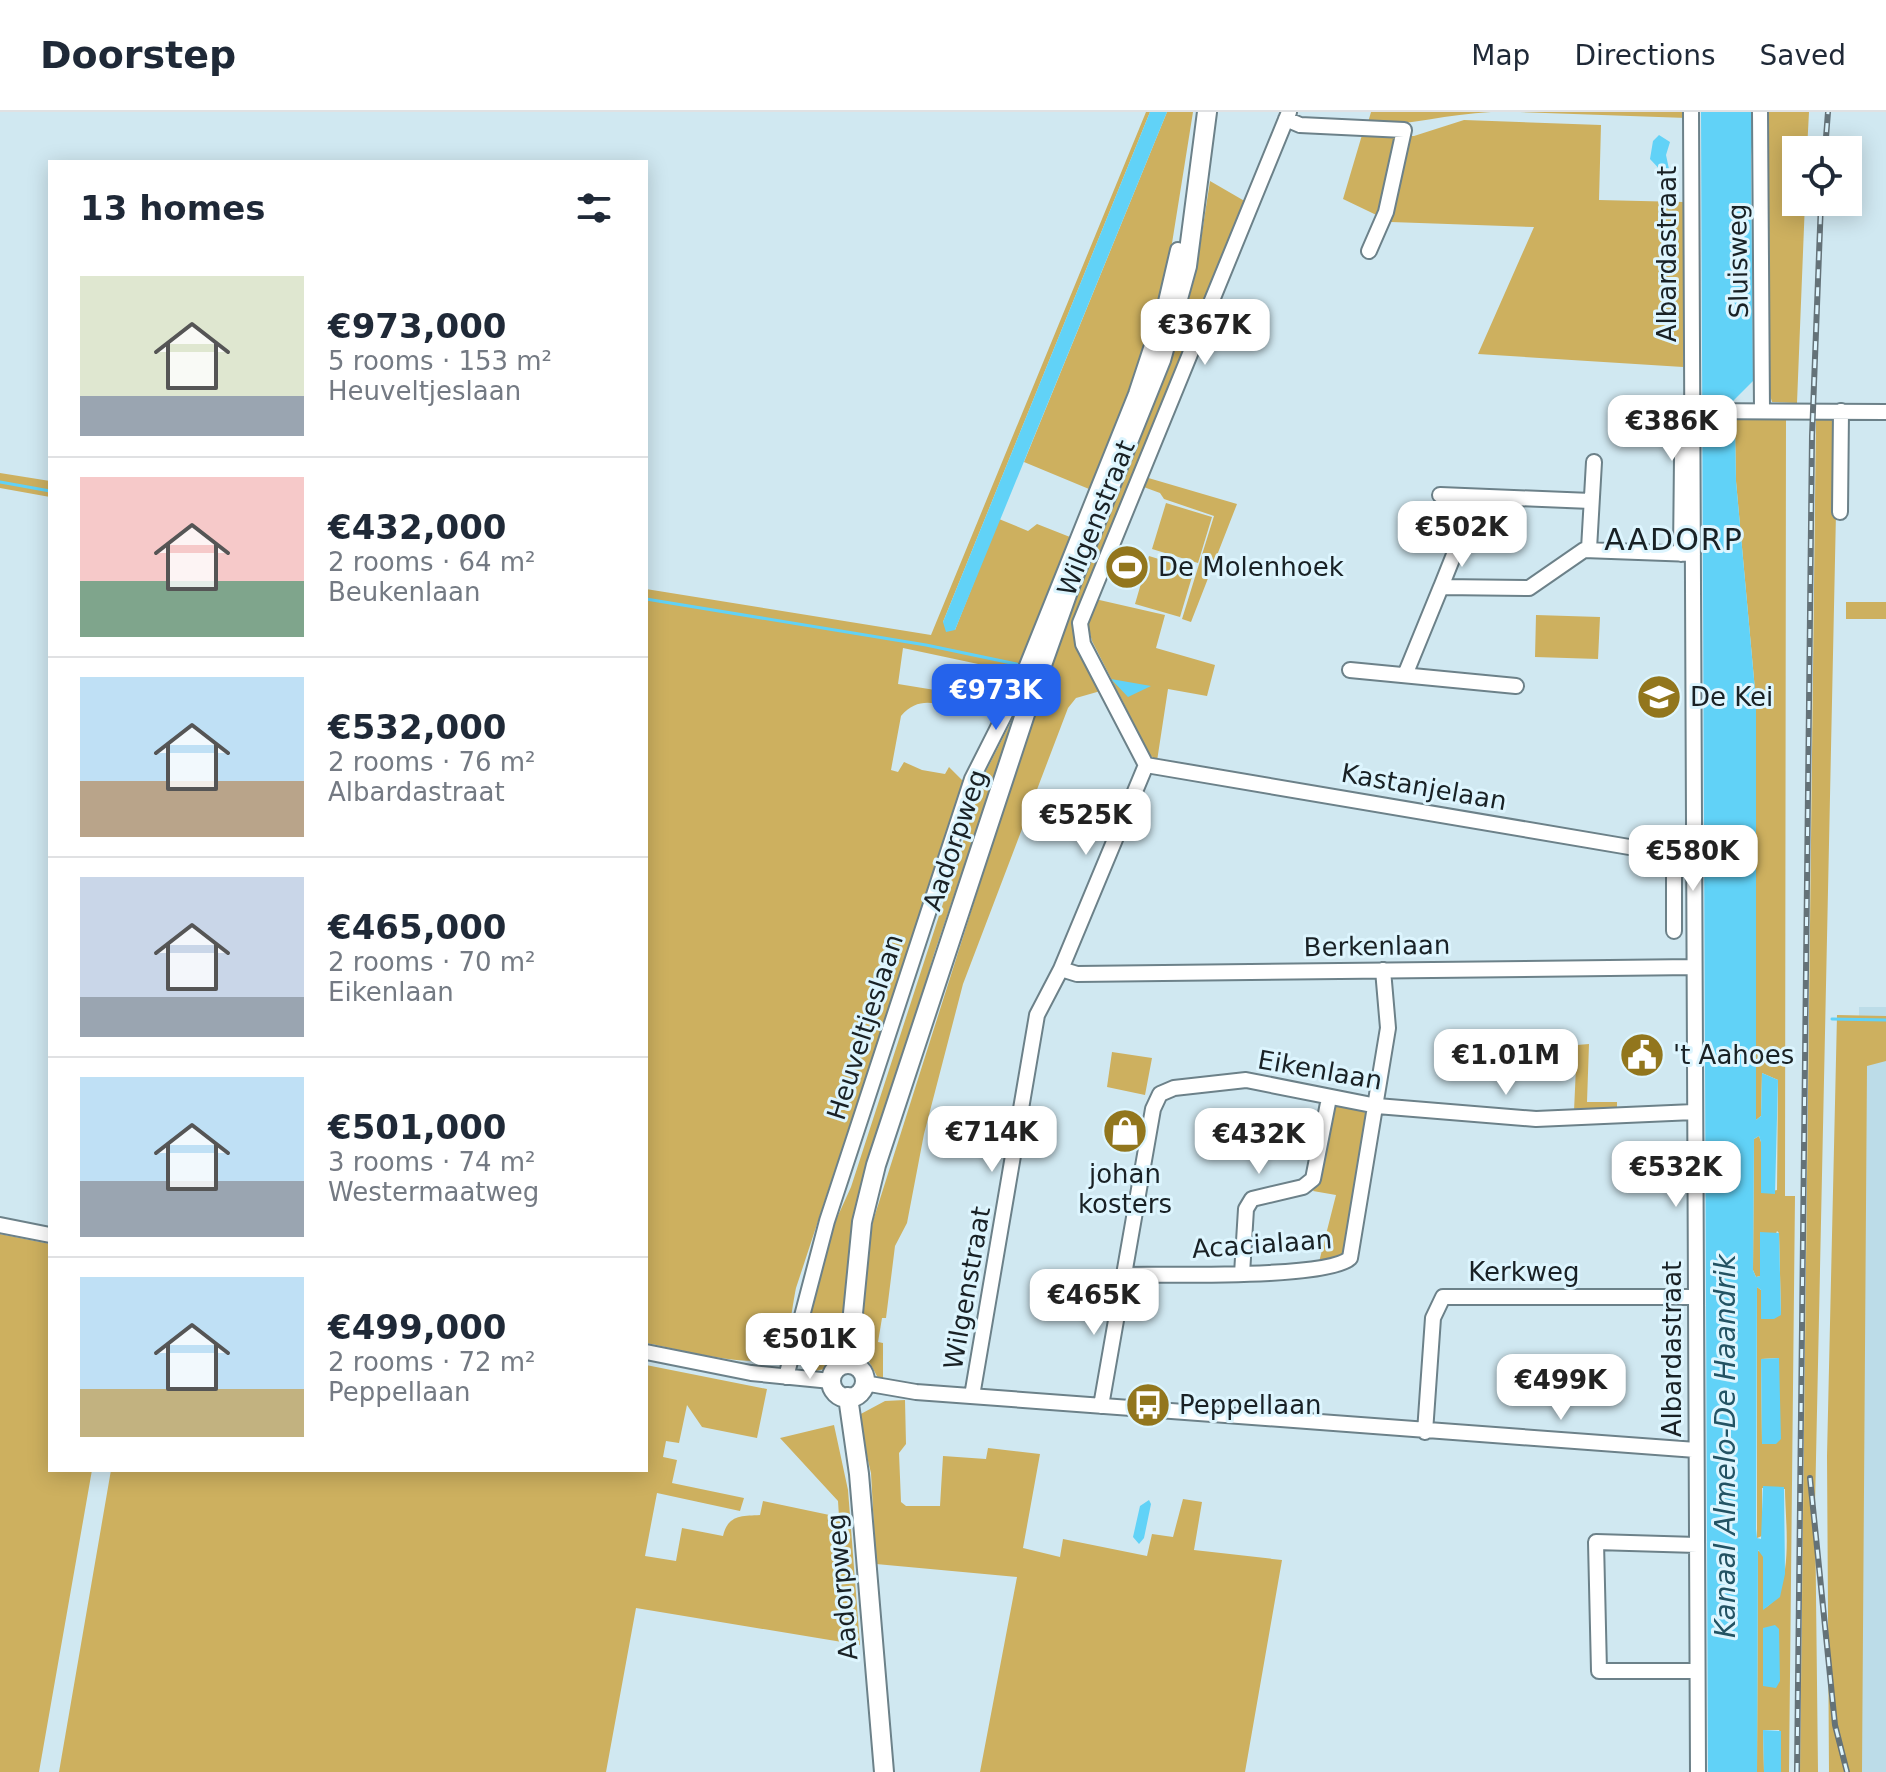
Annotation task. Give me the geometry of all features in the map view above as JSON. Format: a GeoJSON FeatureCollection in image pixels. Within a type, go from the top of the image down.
{"type":"FeatureCollection","features":[{"type":"Feature","properties":{"kind":"main road","name":"Aadorpweg"},"geometry":{"type":"LineString","coordinates":[[848,1364],[862,1222],[876,1165],[1032,693],[1161,360],[1187,266],[1207,112]]}},
{"type":"Feature","properties":{"kind":"main road"},"geometry":{"type":"LineString","coordinates":[[848,1364],[860,1369],[864,1383],[855,1396],[848,1397],[836,1392],[831,1381],[833,1372],[848,1364]]}},
{"type":"Feature","properties":{"kind":"main road","name":"Aadorpweg"},"geometry":{"type":"LineString","coordinates":[[848,1397],[859,1474],[884,1772]]}},
{"type":"Feature","properties":{"kind":"street","name":"Albardastraat"},"geometry":{"type":"LineString","coordinates":[[1691,112],[1691,445],[1687,554],[1694,858],[1698,1772]]}},
{"type":"Feature","properties":{"kind":"street","name":"Sluisweg"},"geometry":{"type":"LineString","coordinates":[[1760,112],[1762,410]]}},
{"type":"Feature","properties":{"kind":"street","name":"Wilgenstraat"},"geometry":{"type":"LineString","coordinates":[[972,1396],[1037,1015],[1061,969],[1146,765],[1099,676],[1079,630],[1088,600],[1288,116],[1300,125],[1404,130],[1386,212],[1369,251]]}},
{"type":"Feature","properties":{"kind":"street","name":"Heuveltjeslaan"},"geometry":{"type":"LineString","coordinates":[[786,1377],[827,1221],[972,779],[1018,688],[1136,394],[1165,306],[1178,250]]}},
{"type":"Feature","properties":{"kind":"street"},"geometry":{"type":"LineString","coordinates":[[1691,411],[1886,412]]}},
{"type":"Feature","properties":{"kind":"street"},"geometry":{"type":"LineString","coordinates":[[1840,512],[1841,411]]}},
{"type":"Feature","properties":{"kind":"street"},"geometry":{"type":"LineString","coordinates":[[1589,549],[1594,462]]}},
{"type":"Feature","properties":{"kind":"street"},"geometry":{"type":"LineString","coordinates":[[1440,495],[1591,501]]}},
{"type":"Feature","properties":{"kind":"street"},"geometry":{"type":"LineString","coordinates":[[1405,675],[1477,497]]}},
{"type":"Feature","properties":{"kind":"street"},"geometry":{"type":"LineString","coordinates":[[1441,587],[1529,588],[1589,549],[1687,554]]}},
{"type":"Feature","properties":{"kind":"street"},"geometry":{"type":"LineString","coordinates":[[1350,670],[1516,686]]}},
{"type":"Feature","properties":{"kind":"street","name":"Kastanjelaan"},"geometry":{"type":"LineString","coordinates":[[1146,765],[1694,858]]}},
{"type":"Feature","properties":{"kind":"street"},"geometry":{"type":"LineString","coordinates":[[1674,855],[1674,931]]}},
{"type":"Feature","properties":{"kind":"street","name":"Berkenlaan"},"geometry":{"type":"LineString","coordinates":[[1061,969],[1077,974],[1694,967]]}},
{"type":"Feature","properties":{"kind":"street","name":"Acacialaan"},"geometry":{"type":"LineString","coordinates":[[1124,1275],[1242,1274],[1334,1266],[1350,1258],[1388,1028],[1383,970]]}},
{"type":"Feature","properties":{"kind":"street","name":"Eikenlaan"},"geometry":{"type":"LineString","coordinates":[[1101,1406],[1153,1109],[1160,1094],[1174,1088],[1246,1080],[1377,1106],[1536,1119],[1694,1112]]}},
{"type":"Feature","properties":{"kind":"street"},"geometry":{"type":"LineString","coordinates":[[1242,1274],[1246,1209],[1252,1199],[1303,1187],[1313,1179],[1329,1098]]}},
{"type":"Feature","properties":{"kind":"street"},"geometry":{"type":"LineString","coordinates":[[0,1225],[48,1235]]}},
{"type":"Feature","properties":{"kind":"street","name":"Kerkweg"},"geometry":{"type":"LineString","coordinates":[[1425,1432],[1433,1318],[1443,1297],[1695,1297]]}},
{"type":"Feature","properties":{"kind":"street"},"geometry":{"type":"LineString","coordinates":[[648,1352],[786,1377],[831,1381]]}},
{"type":"Feature","properties":{"kind":"street"},"geometry":{"type":"LineString","coordinates":[[864,1383],[916,1392],[1696,1450]]}},
{"type":"Feature","properties":{"kind":"street"},"geometry":{"type":"LineString","coordinates":[[1697,1545],[1596,1542],[1599,1671],[1697,1671]]}},
{"type":"Feature","properties":{"kind":"shaded area"},"geometry":{"type":"Polygon","coordinates":[[[1146,112],[1150,112],[943,622],[955,630],[999,519],[1028,531],[1037,524],[1070,537],[1020,673],[903,648],[898,684],[941,691],[944,687],[970,695],[959,710],[921,703],[907,710],[901,716],[891,770],[898,772],[904,762],[922,770],[945,774],[949,767],[963,781],[796,1288],[782,1348],[769,1359],[754,1361],[715,1357],[648,1343],[648,589],[931,635],[1146,112]]]}},
{"type":"Feature","properties":{"kind":"shaded area"},"geometry":{"type":"Polygon","coordinates":[[[1167,112],[1193,112],[1165,287],[1141,361],[1089,489],[1024,462],[1167,112]]]}},
{"type":"Feature","properties":{"kind":"shaded area"},"geometry":{"type":"Polygon","coordinates":[[[1371,112],[1491,112],[1367,126],[1371,112]]]}},
{"type":"Feature","properties":{"kind":"shaded area"},"geometry":{"type":"Polygon","coordinates":[[[1520,112],[1687,112],[1687,118],[1520,112]]]}},
{"type":"Feature","properties":{"kind":"shaded area"},"geometry":{"type":"Polygon","coordinates":[[[1768,112],[1809,112],[1808,136],[1782,136],[1782,216],[1804,216],[1797,403],[1772,402],[1768,112]]]}},
{"type":"Feature","properties":{"kind":"shaded area"},"geometry":{"type":"Polygon","coordinates":[[[1464,120],[1601,125],[1599,200],[1683,202],[1683,367],[1478,354],[1534,227],[1391,222],[1343,199],[1362,135],[1414,136],[1464,120]]]}},
{"type":"Feature","properties":{"kind":"shaded area"},"geometry":{"type":"Polygon","coordinates":[[[1210,181],[1248,203],[1078,612],[1104,690],[1076,698],[1068,708],[963,984],[924,1134],[907,1223],[895,1246],[886,1318],[882,1318],[878,1342],[883,1343],[883,1381],[878,1378],[860,1345],[864,1276],[873,1221],[1021,754],[1072,608],[1179,336],[1196,272],[1210,181]]]}},
{"type":"Feature","properties":{"kind":"shaded area"},"geometry":{"type":"Polygon","coordinates":[[[1730,418],[1786,418],[1785,1196],[1795,1196],[1789,1772],[1781,1772],[1779,1730],[1763,1730],[1764,1772],[1757,1772],[1758,1551],[1763,1552],[1763,1609],[1773,1601],[1780,1588],[1787,1537],[1785,1489],[1762,1488],[1762,1536],[1757,1538],[1757,1287],[1761,1290],[1761,1318],[1781,1314],[1777,1231],[1760,1276],[1756,1277],[1753,1270],[1754,1139],[1759,1136],[1761,1142],[1761,1193],[1777,1190],[1778,1080],[1762,1073],[1761,1116],[1756,1120],[1756,701],[1736,481],[1735,427],[1730,418]],[[1779,1358],[1761,1359],[1762,1444],[1779,1358]]]}},
{"type":"Feature","properties":{"kind":"shaded area"},"geometry":{"type":"Polygon","coordinates":[[[1816,418],[1838,418],[1815,1506],[1818,1772],[1800,1772],[1816,418]]]}},
{"type":"Feature","properties":{"kind":"shaded area"},"geometry":{"type":"Polygon","coordinates":[[[0,473],[48,481],[48,497],[0,488],[0,473]]]}},
{"type":"Feature","properties":{"kind":"shaded area"},"geometry":{"type":"Polygon","coordinates":[[[1145,477],[1237,504],[1191,622],[1182,619],[1214,516],[1164,499],[1160,493],[1141,486],[1145,477]]]}},
{"type":"Feature","properties":{"kind":"shaded area"},"geometry":{"type":"Polygon","coordinates":[[[1166,503],[1212,517],[1198,563],[1152,549],[1166,503]]]}},
{"type":"Feature","properties":{"kind":"shaded area"},"geometry":{"type":"Polygon","coordinates":[[[1149,556],[1194,570],[1180,617],[1135,604],[1149,556]]]}},
{"type":"Feature","properties":{"kind":"shaded area"},"geometry":{"type":"Polygon","coordinates":[[[1095,599],[1165,615],[1156,648],[1215,665],[1207,696],[1168,689],[1157,761],[1150,755],[1092,641],[1087,622],[1095,599]]]}},
{"type":"Feature","properties":{"kind":"shaded area"},"geometry":{"type":"Polygon","coordinates":[[[1846,602],[1886,602],[1886,619],[1846,619],[1846,602]]]}},
{"type":"Feature","properties":{"kind":"shaded area"},"geometry":{"type":"Polygon","coordinates":[[[1536,615],[1600,617],[1598,659],[1535,657],[1536,615]]]}},
{"type":"Feature","properties":{"kind":"shaded area"},"geometry":{"type":"Polygon","coordinates":[[[1016,712],[934,954],[853,1228],[841,1344],[799,1345],[836,1220],[851,1187],[986,771],[1016,712]]]}},
{"type":"Feature","properties":{"kind":"shaded area"},"geometry":{"type":"Polygon","coordinates":[[[1859,1007],[1886,1007],[1886,1772],[1855,1772],[1859,1007]]]}},
{"type":"Feature","properties":{"kind":"shaded area"},"geometry":{"type":"Polygon","coordinates":[[[1837,1015],[1886,1016],[1886,1061],[1867,1066],[1862,1772],[1829,1772],[1827,1456],[1837,1015]]]}},
{"type":"Feature","properties":{"kind":"shaded area"},"geometry":{"type":"Polygon","coordinates":[[[1589,1044],[1587,1102],[1617,1102],[1617,1111],[1574,1111],[1577,1045],[1589,1044]]]}},
{"type":"Feature","properties":{"kind":"shaded area"},"geometry":{"type":"Polygon","coordinates":[[[1112,1052],[1152,1058],[1145,1095],[1107,1087],[1112,1052]]]}},
{"type":"Feature","properties":{"kind":"shaded area"},"geometry":{"type":"Polygon","coordinates":[[[1337,1104],[1363,1109],[1366,1115],[1348,1244],[1344,1255],[1319,1262],[1336,1195],[1313,1191],[1322,1176],[1332,1113],[1337,1104]]]}},
{"type":"Feature","properties":{"kind":"shaded area"},"geometry":{"type":"Polygon","coordinates":[[[0,1234],[48,1244],[48,1472],[92,1472],[39,1772],[0,1772],[0,1234]]]}},
{"type":"Feature","properties":{"kind":"shaded area"},"geometry":{"type":"Polygon","coordinates":[[[797,1354],[840,1354],[829,1368],[811,1372],[801,1365],[797,1354]]]}},
{"type":"Feature","properties":{"kind":"shaded area"},"geometry":{"type":"Polygon","coordinates":[[[648,1365],[767,1389],[757,1438],[702,1427],[687,1405],[679,1443],[666,1441],[663,1457],[677,1460],[672,1483],[744,1498],[740,1511],[657,1493],[645,1556],[676,1561],[682,1528],[723,1536],[732,1520],[760,1515],[763,1501],[839,1517],[838,1501],[780,1438],[834,1425],[848,1490],[860,1645],[636,1608],[606,1772],[59,1772],[111,1472],[648,1472],[648,1365]]]}},
{"type":"Feature","properties":{"kind":"shaded area"},"geometry":{"type":"Polygon","coordinates":[[[905,1400],[906,1444],[899,1453],[901,1502],[906,1506],[940,1506],[943,1456],[986,1459],[988,1448],[1040,1454],[1023,1548],[1060,1557],[1063,1539],[1147,1556],[1152,1534],[1173,1537],[1183,1499],[1202,1502],[1194,1550],[1282,1560],[1245,1772],[980,1772],[1017,1577],[876,1564],[871,1473],[857,1416],[885,1401],[905,1400]]]}},
{"type":"Feature","properties":{"kind":"water"},"geometry":{"type":"Polygon","coordinates":[[[1150,112],[1167,112],[955,630],[946,632],[943,622],[1150,112]]]}},
{"type":"Feature","properties":{"kind":"water","name":"Kanaal Almelo-De Haandrik"},"geometry":{"type":"Polygon","coordinates":[[[1701,112],[1754,112],[1751,156],[1753,381],[1730,404],[1726,418],[1735,427],[1736,481],[1756,701],[1756,1120],[1761,1116],[1762,1073],[1778,1080],[1775,1194],[1761,1193],[1761,1142],[1759,1136],[1754,1139],[1753,1270],[1756,1277],[1760,1276],[1760,1232],[1779,1233],[1781,1315],[1774,1319],[1761,1319],[1761,1290],[1757,1287],[1756,1529],[1757,1538],[1761,1539],[1763,1486],[1784,1487],[1785,1574],[1780,1597],[1763,1610],[1763,1557],[1758,1550],[1757,1772],[1708,1772],[1701,112]]]}},
{"type":"Feature","properties":{"kind":"water"},"geometry":{"type":"Polygon","coordinates":[[[1659,135],[1670,142],[1666,155],[1669,169],[1664,174],[1650,159],[1653,141],[1659,135]]]}},
{"type":"Feature","properties":{"kind":"water"},"geometry":{"type":"Polygon","coordinates":[[[1111,679],[1151,686],[1128,697],[1111,679]]]}},
{"type":"Feature","properties":{"kind":"water"},"geometry":{"type":"Polygon","coordinates":[[[1779,1358],[1781,1439],[1776,1444],[1762,1444],[1761,1359],[1779,1358]]]}},
{"type":"Feature","properties":{"kind":"water"},"geometry":{"type":"Polygon","coordinates":[[[1149,1500],[1151,1504],[1144,1538],[1139,1544],[1133,1537],[1140,1506],[1149,1500]]]}},
{"type":"Feature","properties":{"kind":"water"},"geometry":{"type":"Polygon","coordinates":[[[1775,1625],[1779,1629],[1780,1681],[1776,1688],[1763,1686],[1763,1628],[1775,1625]]]}},
{"type":"Feature","properties":{"kind":"water"},"geometry":{"type":"Polygon","coordinates":[[[1763,1730],[1781,1731],[1781,1772],[1764,1772],[1763,1730]]]}},
{"type":"Feature","properties":{"kind":"waterway"},"geometry":{"type":"LineString","coordinates":[[0,482],[48,491]]}},
{"type":"Feature","properties":{"kind":"waterway"},"geometry":{"type":"LineString","coordinates":[[648,599],[926,645],[1021,665]]}},
{"type":"Feature","properties":{"kind":"waterway"},"geometry":{"type":"LineString","coordinates":[[1832,1019],[1886,1020]]}},
{"type":"Feature","properties":{"kind":"railway"},"geometry":{"type":"LineString","coordinates":[[1826,136],[1828,112]]}},
{"type":"Feature","properties":{"kind":"railway"},"geometry":{"type":"LineString","coordinates":[[1797,1772],[1812,436],[1820,216]]}},
{"type":"Feature","properties":{"kind":"railway"},"geometry":{"type":"LineString","coordinates":[[1810,1478],[1835,1725],[1847,1772]]}},
{"type":"Feature","properties":{"kind":"place","name":"De Molenhoek"},"geometry":{"type":"Point","coordinates":[1127,567]}},
{"type":"Feature","properties":{"kind":"place","name":"De Kei"},"geometry":{"type":"Point","coordinates":[1659,697]}},
{"type":"Feature","properties":{"kind":"place","name":"'t Aahoes"},"geometry":{"type":"Point","coordinates":[1642,1055]}},
{"type":"Feature","properties":{"kind":"place","name":"johan kosters"},"geometry":{"type":"Point","coordinates":[1125,1131]}},
{"type":"Feature","properties":{"kind":"place","name":"Peppellaan"},"geometry":{"type":"Point","coordinates":[1148,1405]}},
{"type":"Feature","properties":{"kind":"district","name":"AADORP"},"geometry":{"type":"Point","coordinates":[1674,539]}}]}
